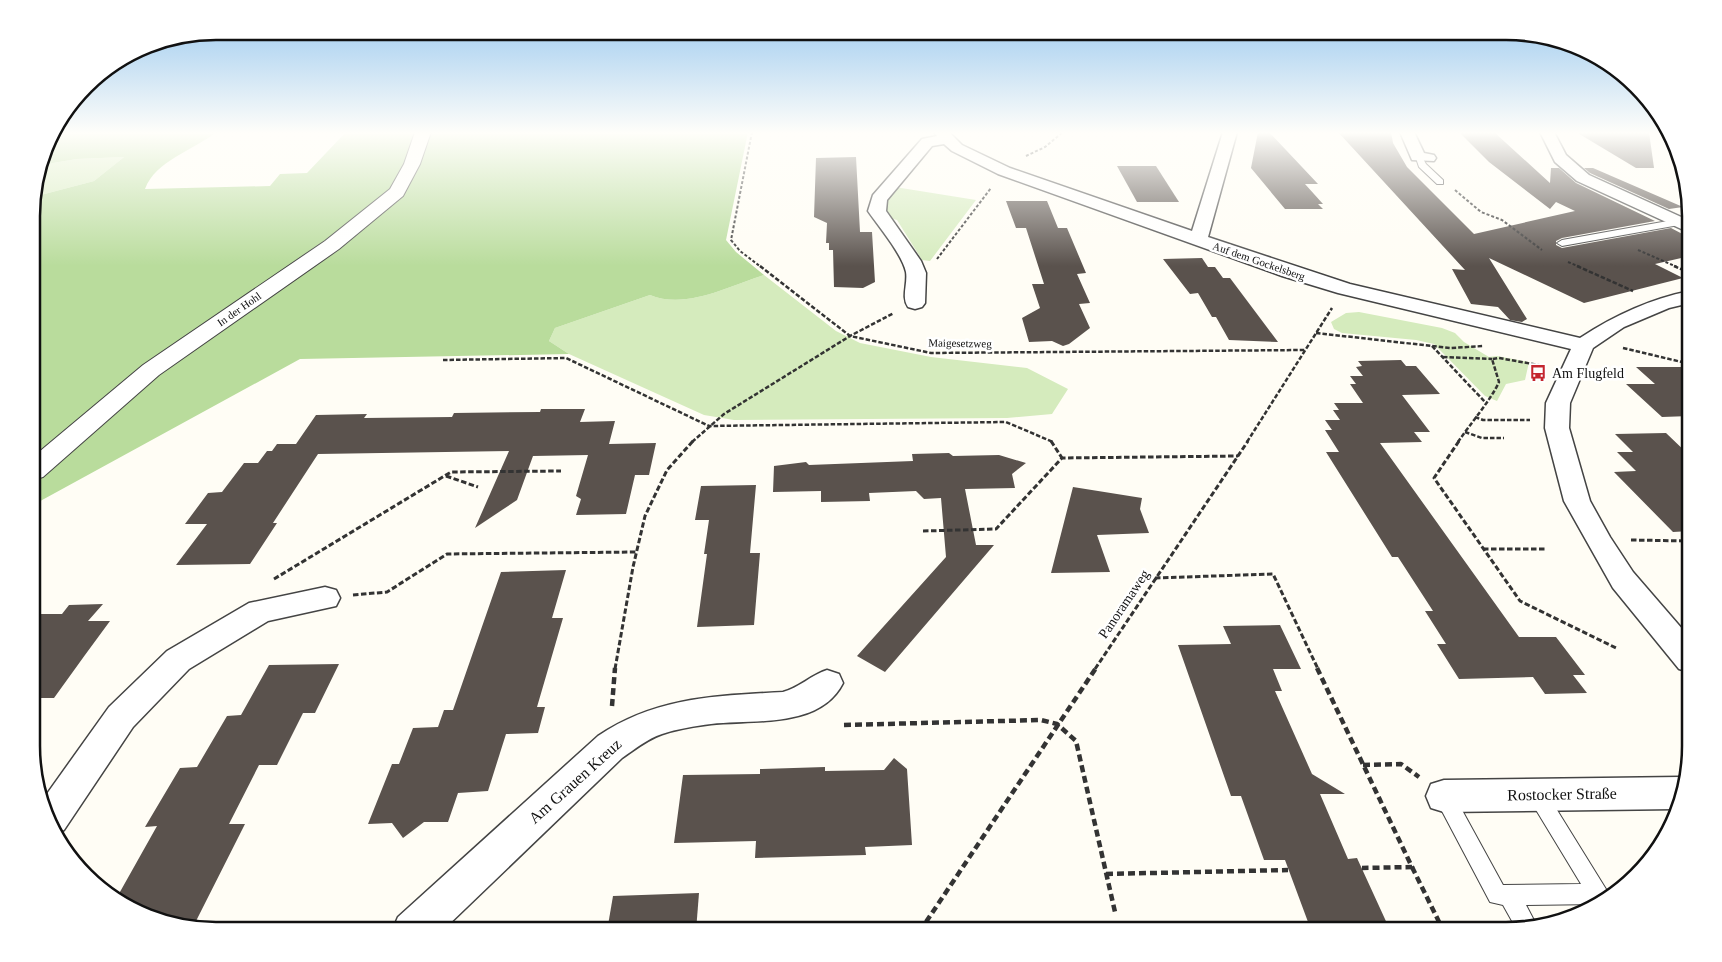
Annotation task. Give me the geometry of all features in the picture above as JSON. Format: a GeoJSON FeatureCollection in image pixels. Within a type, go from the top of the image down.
{"type":"FeatureCollection","features":[{"type":"Feature","properties":{"kind":"street","name":"In der Hohl"},"geometry":{"type":"LineString","coordinates":[[40,465],[151,370],[332,245],[397,192],[405,177]]}},
{"type":"Feature","properties":{"kind":"street","name":"Auf dem Gockelsberg"},"geometry":{"type":"LineString","coordinates":[[898,177],[879,199],[877,211],[912,261],[916,273]]}},
{"type":"Feature","properties":{"kind":"street","name":"Auf dem Gockelsberg"},"geometry":{"type":"LineString","coordinates":[[1023,177],[1289,272],[1345,289],[1588,343]]}},
{"type":"Feature","properties":{"kind":"street"},"geometry":{"type":"LineString","coordinates":[[1198,240],[1217,177]]}},
{"type":"Feature","properties":{"kind":"street"},"geometry":{"type":"LineString","coordinates":[[1581,177],[1682,221]]}},
{"type":"Feature","properties":{"kind":"street"},"geometry":{"type":"LineString","coordinates":[[914,303],[916,273]]}},
{"type":"Feature","properties":{"kind":"street"},"geometry":{"type":"LineString","coordinates":[[1682,299],[1634,315],[1617,323],[1588,343],[1558,403],[1557,428],[1577,500],[1598,540],[1623,580],[1682,650]]}},
{"type":"Feature","properties":{"kind":"street"},"geometry":{"type":"LineString","coordinates":[[54,814],[121,717],[178,660],[260,612],[325,598]]}},
{"type":"Feature","properties":{"kind":"street","name":"Am Grauen Kreuz"},"geometry":{"type":"LineString","coordinates":[[422,922],[575,779],[630,733],[656,721],[710,710],[783,706],[801,701],[827,683]]}},
{"type":"Feature","properties":{"kind":"street","name":"Rostocker Straße"},"geometry":{"type":"LineString","coordinates":[[1444,796],[1675,793]]}},
{"type":"Feature","properties":{"kind":"lane"},"geometry":{"type":"LineString","coordinates":[[1435,177],[1440,182]]}},
{"type":"Feature","properties":{"kind":"lane"},"geometry":{"type":"LineString","coordinates":[[1562,243],[1603,234],[1682,224]]}},
{"type":"Feature","properties":{"kind":"lane"},"geometry":{"type":"LineString","coordinates":[[1444,796],[1497,895],[1599,894],[1537,794]]}},
{"type":"Feature","properties":{"kind":"lane"},"geometry":{"type":"LineString","coordinates":[[1509,895],[1523,921]]}},
{"type":"Feature","properties":{"kind":"path","name":"Maigesetzweg"},"geometry":{"type":"LineString","coordinates":[[743,177],[731,240],[740,251],[850,336],[932,353],[1306,350]]}},
{"type":"Feature","properties":{"kind":"path"},"geometry":{"type":"LineString","coordinates":[[916,273],[926,272],[999,177]]}},
{"type":"Feature","properties":{"kind":"path"},"geometry":{"type":"LineString","coordinates":[[1603,234],[1682,269]]}},
{"type":"Feature","properties":{"kind":"path","name":"Panoramaweg"},"geometry":{"type":"LineString","coordinates":[[925,922],[1238,456],[1345,289]]}},
{"type":"Feature","properties":{"kind":"path"},"geometry":{"type":"LineString","coordinates":[[612,706],[613,673],[636,552],[650,504],[668,470],[709,426],[724,414],[850,336],[914,303]]}},
{"type":"Feature","properties":{"kind":"path"},"geometry":{"type":"LineString","coordinates":[[1316,333],[1469,349],[1486,346]]}},
{"type":"Feature","properties":{"kind":"path"},"geometry":{"type":"LineString","coordinates":[[1588,343],[1682,362]]}},
{"type":"Feature","properties":{"kind":"path"},"geometry":{"type":"LineString","coordinates":[[1432,345],[1486,402]]}},
{"type":"Feature","properties":{"kind":"path"},"geometry":{"type":"LineString","coordinates":[[1442,357],[1500,358],[1544,366]]}},
{"type":"Feature","properties":{"kind":"path"},"geometry":{"type":"LineString","coordinates":[[443,360],[566,358],[709,426],[1006,422],[1054,442],[1062,458]]}},
{"type":"Feature","properties":{"kind":"path"},"geometry":{"type":"LineString","coordinates":[[1492,359],[1498,382],[1494,393],[1475,417],[1434,478],[1520,601],[1616,648]]}},
{"type":"Feature","properties":{"kind":"path"},"geometry":{"type":"LineString","coordinates":[[1475,417],[1483,420],[1529,420],[1557,428]]}},
{"type":"Feature","properties":{"kind":"path"},"geometry":{"type":"LineString","coordinates":[[1465,432],[1482,438],[1504,438]]}},
{"type":"Feature","properties":{"kind":"path"},"geometry":{"type":"LineString","coordinates":[[923,531],[996,529],[1062,458],[1238,456]]}},
{"type":"Feature","properties":{"kind":"path"},"geometry":{"type":"LineString","coordinates":[[260,612],[270,582],[451,472],[561,471]]}},
{"type":"Feature","properties":{"kind":"path"},"geometry":{"type":"LineString","coordinates":[[445,476],[478,487]]}},
{"type":"Feature","properties":{"kind":"path"},"geometry":{"type":"LineString","coordinates":[[1635,540],[1682,541]]}},
{"type":"Feature","properties":{"kind":"path"},"geometry":{"type":"LineString","coordinates":[[1483,549],[1546,549]]}},
{"type":"Feature","properties":{"kind":"path"},"geometry":{"type":"LineString","coordinates":[[325,598],[387,592],[448,554],[636,552]]}},
{"type":"Feature","properties":{"kind":"path"},"geometry":{"type":"LineString","coordinates":[[1155,578],[1273,574],[1439,922]]}},
{"type":"Feature","properties":{"kind":"path"},"geometry":{"type":"LineString","coordinates":[[844,725],[1041,720],[1057,724],[1076,742],[1115,912]]}},
{"type":"Feature","properties":{"kind":"path"},"geometry":{"type":"LineString","coordinates":[[1364,765],[1401,764],[1444,796]]}},
{"type":"Feature","properties":{"kind":"path"},"geometry":{"type":"LineString","coordinates":[[1362,868],[1412,867]]}},
{"type":"Feature","properties":{"kind":"path"},"geometry":{"type":"LineString","coordinates":[[1106,874],[1288,870]]}},
{"type":"Feature","properties":{"kind":"green space"},"geometry":{"type":"Polygon","coordinates":[[[44,177],[99,177],[94,181],[42,195],[44,177]]]}},
{"type":"Feature","properties":{"kind":"green space"},"geometry":{"type":"Polygon","coordinates":[[[99,177],[152,177],[145,189],[270,186],[278,177],[739,177],[726,240],[736,252],[764,275],[693,298],[678,300],[650,295],[555,328],[549,341],[569,354],[300,359],[40,501],[40,205],[42,195],[94,181],[99,177]]]}},
{"type":"Feature","properties":{"kind":"green space"},"geometry":{"type":"Polygon","coordinates":[[[895,187],[976,200],[930,261],[922,260],[897,220],[889,218],[884,211],[885,200],[895,187]]]}},
{"type":"Feature","properties":{"kind":"green space"},"geometry":{"type":"Polygon","coordinates":[[[764,275],[836,331],[860,343],[931,357],[1027,368],[1068,389],[1052,414],[1007,418],[734,420],[704,415],[569,354],[549,341],[555,328],[650,295],[678,300],[693,298],[764,275]]]}},
{"type":"Feature","properties":{"kind":"green space"},"geometry":{"type":"Polygon","coordinates":[[[1359,312],[1442,328],[1455,333],[1464,342],[1489,357],[1497,356],[1529,362],[1525,380],[1506,384],[1497,401],[1485,396],[1434,344],[1416,340],[1342,333],[1334,329],[1331,322],[1346,313],[1359,312]]]}},
{"type":"Feature","properties":{"kind":"building"},"geometry":{"type":"Polygon","coordinates":[[[815,177],[857,177],[860,232],[872,232],[875,282],[863,288],[834,287],[833,250],[829,250],[829,243],[826,243],[827,223],[814,217],[815,177]]]}},
{"type":"Feature","properties":{"kind":"building"},"geometry":{"type":"Polygon","coordinates":[[[1123,177],[1163,177],[1179,202],[1137,202],[1123,177]]]}},
{"type":"Feature","properties":{"kind":"building"},"geometry":{"type":"Polygon","coordinates":[[[1258,177],[1311,177],[1318,184],[1305,184],[1323,204],[1318,204],[1323,209],[1285,209],[1258,177]]]}},
{"type":"Feature","properties":{"kind":"building"},"geometry":{"type":"Polygon","coordinates":[[[1379,177],[1417,177],[1474,234],[1575,211],[1556,202],[1550,209],[1508,177],[1543,177],[1550,183],[1550,177],[1569,177],[1576,183],[1655,221],[1562,238],[1556,241],[1556,245],[1562,248],[1671,228],[1682,234],[1682,258],[1655,264],[1682,278],[1584,303],[1489,258],[1527,319],[1522,322],[1510,320],[1498,307],[1471,304],[1452,269],[1465,270],[1379,177]]]}},
{"type":"Feature","properties":{"kind":"building"},"geometry":{"type":"Polygon","coordinates":[[[1599,177],[1614,177],[1682,207],[1669,209],[1599,177]]]}},
{"type":"Feature","properties":{"kind":"building"},"geometry":{"type":"Polygon","coordinates":[[[1006,201],[1047,201],[1058,228],[1067,228],[1086,273],[1077,274],[1090,303],[1079,304],[1090,328],[1069,344],[1063,346],[1052,341],[1029,342],[1022,318],[1040,308],[1032,284],[1044,284],[1026,228],[1016,228],[1006,201]]]}},
{"type":"Feature","properties":{"kind":"building"},"geometry":{"type":"Polygon","coordinates":[[[1202,258],[1208,267],[1215,267],[1223,278],[1230,278],[1278,342],[1229,340],[1216,317],[1212,317],[1198,293],[1190,294],[1163,259],[1202,258]]]}},
{"type":"Feature","properties":{"kind":"building"},"geometry":{"type":"Polygon","coordinates":[[[1401,360],[1406,366],[1416,366],[1440,394],[1402,395],[1430,432],[1414,432],[1422,442],[1380,443],[1519,637],[1556,637],[1585,675],[1573,675],[1587,693],[1545,694],[1533,677],[1459,679],[1437,644],[1446,644],[1425,611],[1433,611],[1398,557],[1392,557],[1326,452],[1339,452],[1325,430],[1332,430],[1325,420],[1340,420],[1333,410],[1339,410],[1334,403],[1363,403],[1350,384],[1356,384],[1350,376],[1363,376],[1356,367],[1362,366],[1358,361],[1401,360]]]}},
{"type":"Feature","properties":{"kind":"building"},"geometry":{"type":"Polygon","coordinates":[[[1636,367],[1682,367],[1682,416],[1662,417],[1626,384],[1655,384],[1636,367]]]}},
{"type":"Feature","properties":{"kind":"building"},"geometry":{"type":"Polygon","coordinates":[[[541,409],[585,409],[580,422],[615,421],[609,444],[656,443],[649,475],[635,475],[626,514],[576,515],[581,499],[576,496],[588,455],[533,456],[517,500],[475,528],[509,451],[318,454],[273,523],[277,523],[250,564],[176,565],[207,524],[185,524],[208,493],[222,492],[244,463],[258,463],[267,451],[272,451],[277,444],[296,444],[316,415],[367,414],[364,418],[452,417],[454,413],[540,412],[541,409]]]}},
{"type":"Feature","properties":{"kind":"building"},"geometry":{"type":"Polygon","coordinates":[[[1666,433],[1682,448],[1682,531],[1673,532],[1614,472],[1636,471],[1617,452],[1633,452],[1615,434],[1666,433]]]}},
{"type":"Feature","properties":{"kind":"building"},"geometry":{"type":"Polygon","coordinates":[[[949,453],[953,456],[999,455],[1026,463],[1012,474],[1015,488],[965,489],[976,545],[994,545],[885,672],[857,656],[946,557],[941,498],[924,499],[916,491],[869,493],[870,501],[821,502],[821,491],[773,492],[774,466],[806,462],[809,465],[913,461],[912,454],[949,453]]]}},
{"type":"Feature","properties":{"kind":"building"},"geometry":{"type":"Polygon","coordinates":[[[756,485],[750,553],[760,553],[754,625],[697,627],[707,554],[704,554],[709,520],[695,520],[701,486],[756,485]]]}},
{"type":"Feature","properties":{"kind":"building"},"geometry":{"type":"Polygon","coordinates":[[[1073,487],[1142,498],[1140,509],[1149,533],[1097,535],[1110,572],[1051,573],[1073,487]]]}},
{"type":"Feature","properties":{"kind":"building"},"geometry":{"type":"Polygon","coordinates":[[[566,570],[552,618],[563,618],[537,707],[545,707],[538,733],[506,734],[488,791],[458,793],[448,822],[424,822],[403,838],[392,823],[368,824],[392,764],[399,764],[413,728],[438,727],[444,710],[453,710],[501,572],[566,570]]]}},
{"type":"Feature","properties":{"kind":"building"},"geometry":{"type":"Polygon","coordinates":[[[103,604],[88,621],[110,621],[54,698],[40,698],[40,614],[62,614],[69,605],[103,604]]]}},
{"type":"Feature","properties":{"kind":"building"},"geometry":{"type":"Polygon","coordinates":[[[1280,625],[1301,669],[1273,669],[1282,691],[1275,691],[1312,774],[1345,794],[1320,794],[1348,859],[1357,858],[1386,922],[1308,922],[1285,860],[1264,860],[1241,796],[1231,796],[1178,645],[1231,644],[1223,626],[1280,625]]]}},
{"type":"Feature","properties":{"kind":"building"},"geometry":{"type":"Polygon","coordinates":[[[339,664],[315,713],[303,713],[277,765],[259,765],[229,824],[245,824],[196,921],[160,913],[138,904],[119,893],[157,826],[145,827],[180,768],[197,767],[227,716],[241,715],[269,665],[339,664]]]}},
{"type":"Feature","properties":{"kind":"building"},"geometry":{"type":"Polygon","coordinates":[[[894,758],[907,769],[912,845],[865,847],[866,855],[755,858],[756,841],[674,843],[683,775],[760,774],[760,769],[825,767],[825,771],[884,770],[894,758]]]}},
{"type":"Feature","properties":{"kind":"building"},"geometry":{"type":"Polygon","coordinates":[[[699,893],[697,922],[609,922],[613,896],[699,893]]]}},
{"type":"Feature","properties":{"kind":"place","name":"Am Flugfeld"},"geometry":{"type":"Point","coordinates":[1538,373]}}]}
